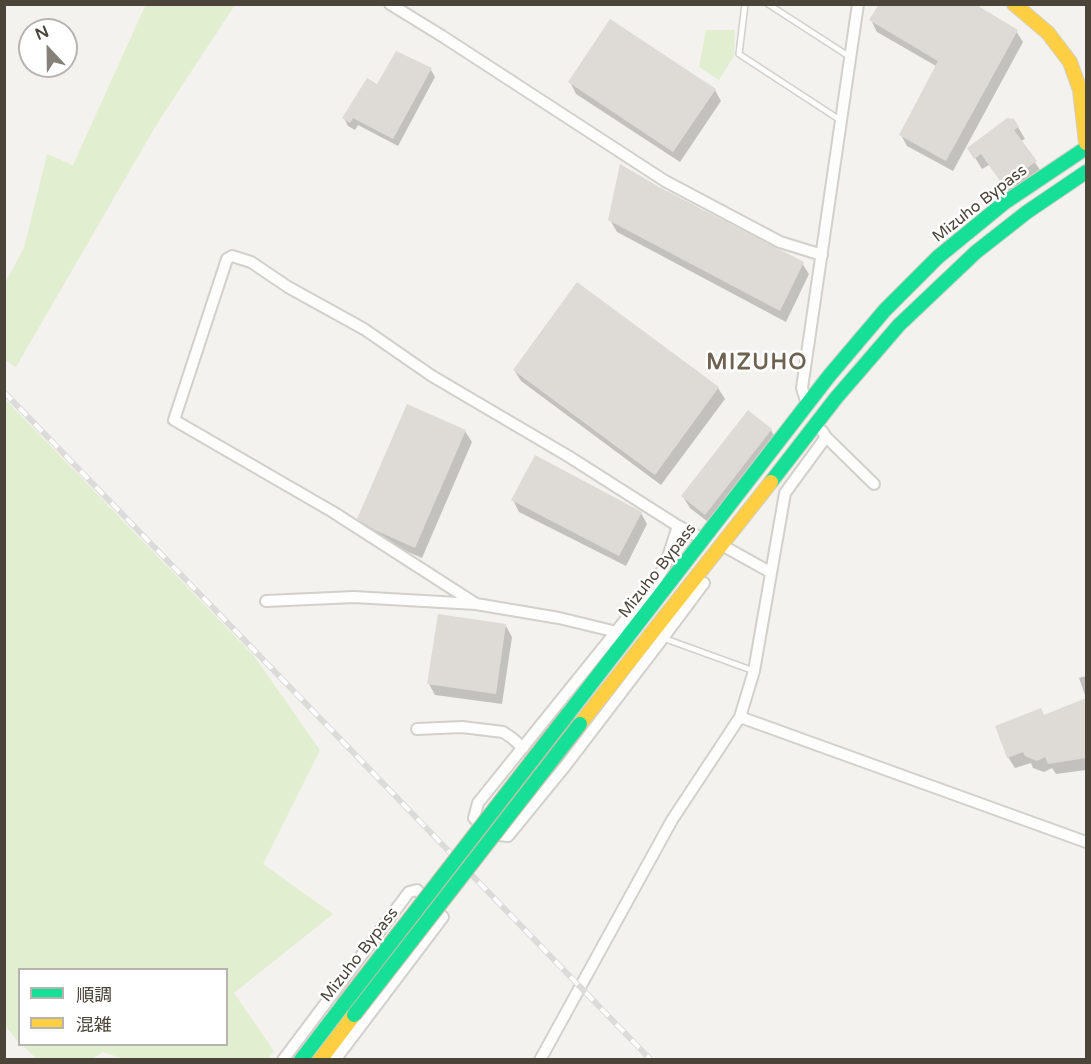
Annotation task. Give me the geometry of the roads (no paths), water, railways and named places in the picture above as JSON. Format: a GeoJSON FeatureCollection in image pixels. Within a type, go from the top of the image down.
{"type":"FeatureCollection","features":[{"type":"Feature","properties":{"kind":"main road"},"geometry":{"type":"LineString","coordinates":[[1014,4],[1048,33],[1070,62],[1080,90],[1086,143]]}},
{"type":"Feature","properties":{"kind":"main road","name":"Mizuho Bypass"},"geometry":{"type":"LineString","coordinates":[[301,1059],[829,376],[885,310],[938,258],[1023,188],[1086,148]]}},
{"type":"Feature","properties":{"kind":"main road","name":"Mizuho Bypass"},"geometry":{"type":"LineString","coordinates":[[320,1059],[817,423],[899,325],[938,285],[1000,232],[1086,172]]}},
{"type":"Feature","properties":{"kind":"street"},"geometry":{"type":"LineString","coordinates":[[390,4],[665,181],[780,242],[822,255]]}},
{"type":"Feature","properties":{"kind":"street"},"geometry":{"type":"LineString","coordinates":[[858,4],[802,388],[807,405],[826,437],[874,484]]}},
{"type":"Feature","properties":{"kind":"street"},"geometry":{"type":"LineString","coordinates":[[476,604],[333,512],[174,420],[227,259],[232,256],[251,262],[288,287],[364,329],[432,376],[568,456],[678,526],[703,538]]}},
{"type":"Feature","properties":{"kind":"street"},"geometry":{"type":"LineString","coordinates":[[540,1059],[672,820],[740,717],[754,671],[784,493],[826,437]]}},
{"type":"Feature","properties":{"kind":"street"},"geometry":{"type":"LineString","coordinates":[[678,526],[665,566],[652,587],[478,803],[474,818],[490,834],[508,836],[566,765],[663,638],[727,548],[732,533]]}},
{"type":"Feature","properties":{"kind":"street"},"geometry":{"type":"LineString","coordinates":[[727,548],[770,572]]}},
{"type":"Feature","properties":{"kind":"street"},"geometry":{"type":"LineString","coordinates":[[266,602],[354,597],[476,604],[559,618],[617,632]]}},
{"type":"Feature","properties":{"kind":"street"},"geometry":{"type":"LineString","coordinates":[[740,717],[1086,842]]}},
{"type":"Feature","properties":{"kind":"street"},"geometry":{"type":"LineString","coordinates":[[417,729],[462,727],[503,732],[523,748]]}},
{"type":"Feature","properties":{"kind":"street"},"geometry":{"type":"LineString","coordinates":[[283,1059],[409,892],[417,890],[443,917],[335,1059]]}},
{"type":"Feature","properties":{"kind":"lane"},"geometry":{"type":"LineString","coordinates":[[745,4],[739,54],[842,121]]}},
{"type":"Feature","properties":{"kind":"lane"},"geometry":{"type":"LineString","coordinates":[[768,4],[851,57]]}},
{"type":"Feature","properties":{"kind":"lane"},"geometry":{"type":"LineString","coordinates":[[663,638],[754,671]]}},
{"type":"Feature","properties":{"kind":"railway"},"geometry":{"type":"LineString","coordinates":[[4,392],[651,1060]]}},
{"type":"Feature","properties":{"kind":"district","name":"MIZUHO"},"geometry":{"type":"Point","coordinates":[757,363]}}]}
